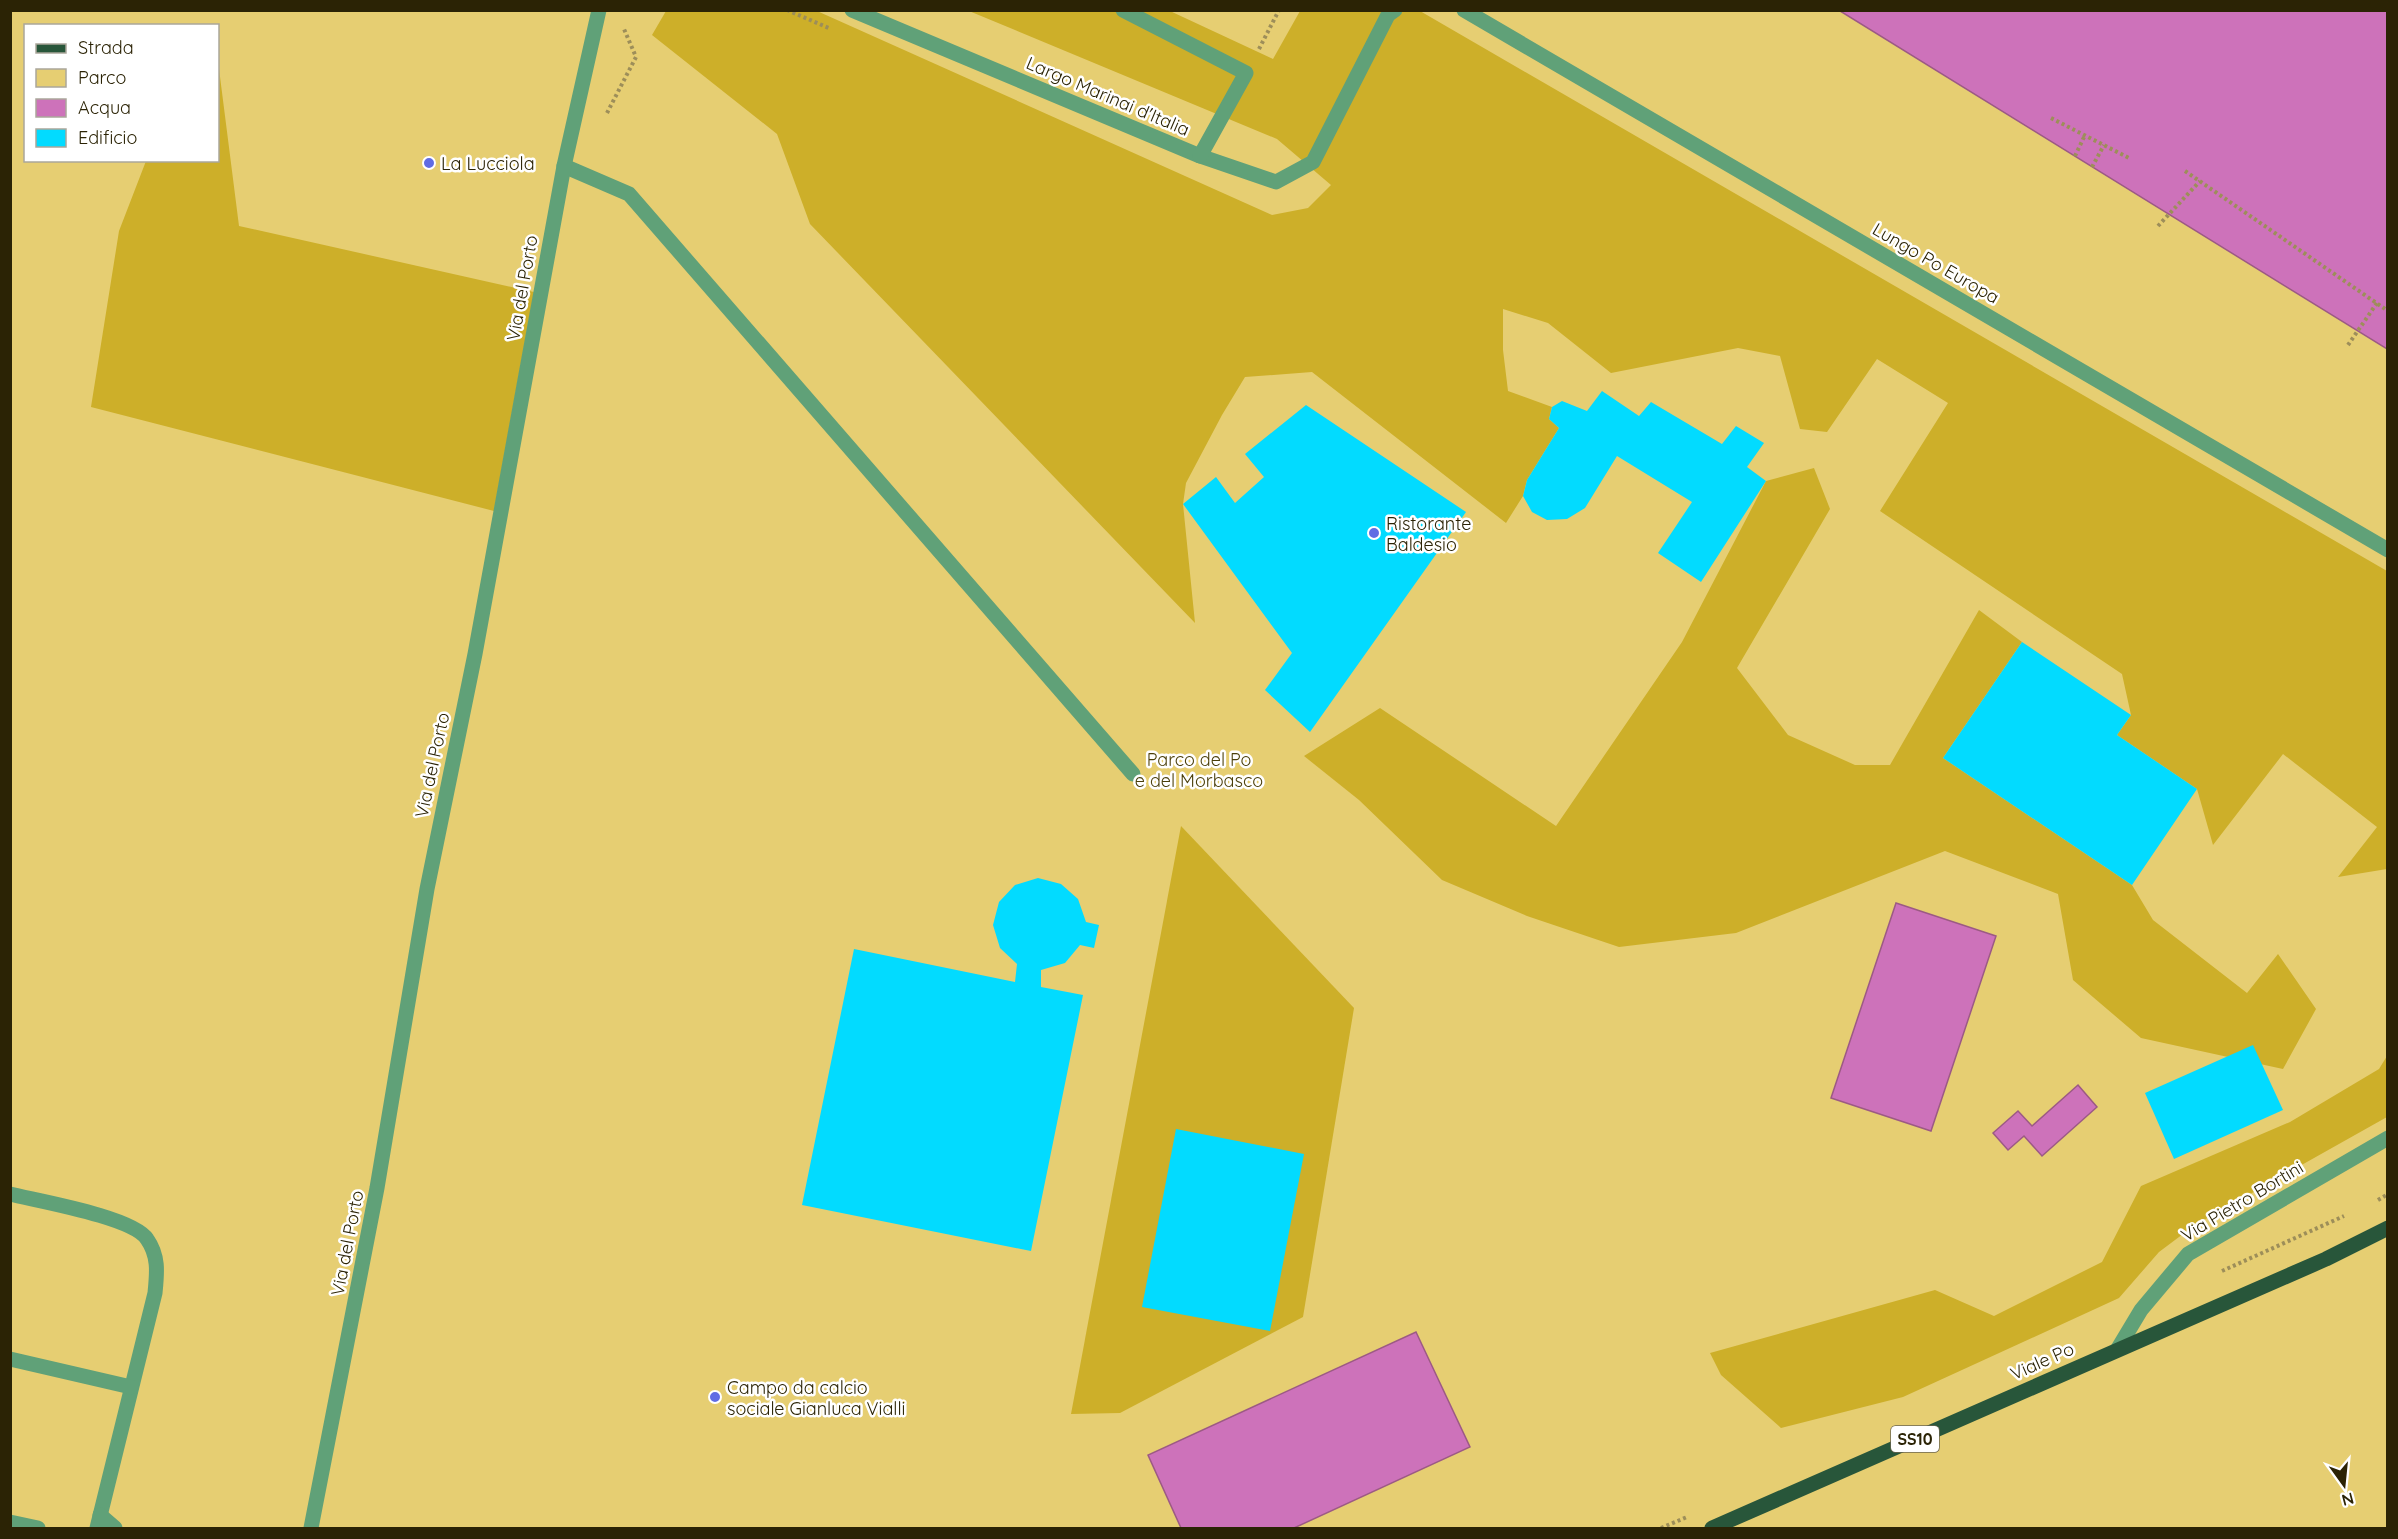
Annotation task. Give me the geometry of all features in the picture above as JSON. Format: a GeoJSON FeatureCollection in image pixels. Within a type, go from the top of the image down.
{"type":"FeatureCollection","features":[{"type":"Feature","properties":{"kind":"main road","name":"Viale Po"},"geometry":{"type":"LineString","coordinates":[[1712,1528],[2325,1259],[2388,1228]]}},
{"type":"Feature","properties":{"kind":"street","name":"Via del Porto"},"geometry":{"type":"LineString","coordinates":[[311,1528],[378,1188],[427,889],[475,654],[564,166],[599,10]]}},
{"type":"Feature","properties":{"kind":"street","name":"Largo Marinai d'Italia"},"geometry":{"type":"LineString","coordinates":[[852,10],[1200,156],[1246,73]]}},
{"type":"Feature","properties":{"kind":"street"},"geometry":{"type":"LineString","coordinates":[[1123,10],[1246,73]]}},
{"type":"Feature","properties":{"kind":"street"},"geometry":{"type":"LineString","coordinates":[[1200,156],[1276,182],[1313,162],[1388,15],[1395,10]]}},
{"type":"Feature","properties":{"kind":"street","name":"Lungo Po Europa"},"geometry":{"type":"LineString","coordinates":[[1464,10],[2388,550]]}},
{"type":"Feature","properties":{"kind":"street"},"geometry":{"type":"LineString","coordinates":[[564,166],[629,194],[1133,774]]}},
{"type":"Feature","properties":{"kind":"street","name":"Via Pietro Bortini"},"geometry":{"type":"LineString","coordinates":[[2117,1350],[2141,1310],[2188,1254],[2388,1138]]}},
{"type":"Feature","properties":{"kind":"street"},"geometry":{"type":"LineString","coordinates":[[10,1194],[121,1221],[146,1237],[158,1262],[155,1293],[99,1522],[115,1528]]}},
{"type":"Feature","properties":{"kind":"street"},"geometry":{"type":"LineString","coordinates":[[10,1359],[131,1387]]}},
{"type":"Feature","properties":{"kind":"street"},"geometry":{"type":"LineString","coordinates":[[10,1522],[38,1528]]}},
{"type":"Feature","properties":{"kind":"path"},"geometry":{"type":"LineString","coordinates":[[1246,73],[1279,10]]}},
{"type":"Feature","properties":{"kind":"path"},"geometry":{"type":"LineString","coordinates":[[2051,118],[2129,158]]}},
{"type":"Feature","properties":{"kind":"path"},"geometry":{"type":"LineString","coordinates":[[2075,156],[2085,135]]}},
{"type":"Feature","properties":{"kind":"path"},"geometry":{"type":"LineString","coordinates":[[2092,167],[2104,145]]}},
{"type":"Feature","properties":{"kind":"path"},"geometry":{"type":"LineString","coordinates":[[2185,171],[2388,311]]}},
{"type":"Feature","properties":{"kind":"path"},"geometry":{"type":"LineString","coordinates":[[2158,226],[2200,181]]}},
{"type":"Feature","properties":{"kind":"path"},"geometry":{"type":"LineString","coordinates":[[2348,345],[2377,303]]}},
{"type":"Feature","properties":{"kind":"path"},"geometry":{"type":"LineString","coordinates":[[2373,1202],[2388,1194]]}},
{"type":"Feature","properties":{"kind":"path"},"geometry":{"type":"LineString","coordinates":[[2213,1275],[2345,1215]]}},
{"type":"Feature","properties":{"kind":"green space","name":"Parco del Po e del Morbasco"},"geometry":{"type":"Polygon","coordinates":[[[10,11],[2387,11],[2387,1528],[11,1528],[10,11]]]}},
{"type":"Feature","properties":{"kind":"shaded area"},"geometry":{"type":"Polygon","coordinates":[[[666,11],[817,11],[1272,215],[1308,208],[1331,185],[1277,139],[969,11],[1170,11],[1273,59],[1300,11],[1420,11],[2387,571],[2387,869],[2338,877],[2377,827],[2283,754],[2213,845],[2197,789],[2117,735],[2131,715],[2122,674],[1880,511],[1948,403],[1877,359],[1827,432],[1800,429],[1780,356],[1738,348],[1611,373],[1548,323],[1503,309],[1503,350],[1508,391],[1552,407],[1549,419],[1559,428],[1527,480],[1523,496],[1506,523],[1312,372],[1245,377],[1186,483],[1183,504],[1195,623],[810,224],[777,134],[652,35],[666,11]]]}},
{"type":"Feature","properties":{"kind":"shaded area"},"geometry":{"type":"Polygon","coordinates":[[[219,69],[239,226],[534,292],[494,511],[91,407],[119,231],[146,162],[219,162],[219,69]]]}},
{"type":"Feature","properties":{"kind":"shaded area"},"geometry":{"type":"Polygon","coordinates":[[[1814,468],[1830,509],[1737,668],[1788,735],[1855,765],[1890,765],[1979,610],[2022,642],[1943,758],[2132,885],[2153,920],[2247,993],[2278,954],[2316,1009],[2283,1069],[2141,1038],[2073,980],[2058,894],[1945,851],[1736,933],[1619,947],[1527,916],[1442,880],[1359,800],[1304,756],[1380,708],[1556,826],[1682,642],[1766,481],[1814,468]]]}},
{"type":"Feature","properties":{"kind":"shaded area"},"geometry":{"type":"Polygon","coordinates":[[[1181,826],[1354,1008],[1303,1317],[1120,1413],[1071,1414],[1181,826]]]}},
{"type":"Feature","properties":{"kind":"shaded area"},"geometry":{"type":"Polygon","coordinates":[[[2387,1056],[2387,1117],[2195,1225],[2159,1252],[2119,1298],[1903,1397],[1781,1428],[1721,1375],[1710,1353],[1935,1290],[1994,1316],[2102,1262],[2141,1186],[2290,1122],[2379,1069],[2387,1056]]]}},
{"type":"Feature","properties":{"kind":"water"},"geometry":{"type":"Polygon","coordinates":[[[1840,11],[2387,11],[2387,349],[1840,11]]]}},
{"type":"Feature","properties":{"kind":"water"},"geometry":{"type":"Polygon","coordinates":[[[1896,903],[1996,936],[1931,1131],[1831,1098],[1896,903]]]}},
{"type":"Feature","properties":{"kind":"water"},"geometry":{"type":"Polygon","coordinates":[[[2078,1085],[2097,1107],[2042,1156],[2024,1136],[2008,1150],[1993,1133],[2018,1111],[2032,1126],[2078,1085]]]}},
{"type":"Feature","properties":{"kind":"water"},"geometry":{"type":"Polygon","coordinates":[[[1416,1332],[1470,1447],[1294,1528],[1181,1528],[1148,1455],[1416,1332]]]}},
{"type":"Feature","properties":{"kind":"building"},"geometry":{"type":"Polygon","coordinates":[[[1602,391],[1639,416],[1651,402],[1722,444],[1736,426],[1764,443],[1747,467],[1766,481],[1701,582],[1658,553],[1692,502],[1617,456],[1585,508],[1567,519],[1547,520],[1532,512],[1523,496],[1527,480],[1559,428],[1549,419],[1552,407],[1562,401],[1587,411],[1602,391]]]}},
{"type":"Feature","properties":{"kind":"building"},"geometry":{"type":"Polygon","coordinates":[[[1306,405],[1466,512],[1310,732],[1265,690],[1292,653],[1183,504],[1216,477],[1235,503],[1264,477],[1245,454],[1306,405]]]}},
{"type":"Feature","properties":{"kind":"building"},"geometry":{"type":"Polygon","coordinates":[[[2022,642],[2131,715],[2117,735],[2197,789],[2132,885],[1943,758],[2022,642]]]}},
{"type":"Feature","properties":{"kind":"building"},"geometry":{"type":"Polygon","coordinates":[[[1038,878],[1061,884],[1078,899],[1086,922],[1099,925],[1094,948],[1080,945],[1065,963],[1041,970],[1041,987],[1083,995],[1031,1251],[802,1205],[854,949],[1015,982],[1017,964],[1000,948],[993,925],[999,902],[1015,885],[1038,878]]]}},
{"type":"Feature","properties":{"kind":"building"},"geometry":{"type":"Polygon","coordinates":[[[2253,1045],[2283,1110],[2174,1159],[2145,1093],[2253,1045]]]}},
{"type":"Feature","properties":{"kind":"building"},"geometry":{"type":"Polygon","coordinates":[[[1176,1129],[1304,1154],[1270,1331],[1142,1307],[1176,1129]]]}},
{"type":"Feature","properties":{"kind":"place","name":"La Lucciola"},"geometry":{"type":"Point","coordinates":[429,163]}},
{"type":"Feature","properties":{"kind":"place","name":"Ristorante Baldesio"},"geometry":{"type":"Point","coordinates":[1374,533]}},
{"type":"Feature","properties":{"kind":"place","name":"Campo da calcio sociale Gianluca Vialli"},"geometry":{"type":"Point","coordinates":[715,1397]}}]}
